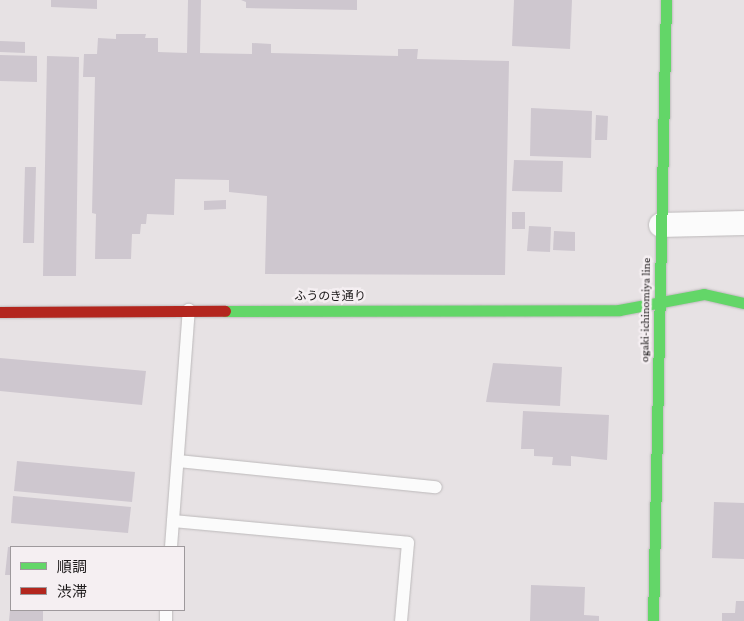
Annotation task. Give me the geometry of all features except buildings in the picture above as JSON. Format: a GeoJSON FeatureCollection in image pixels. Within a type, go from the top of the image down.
{"type":"FeatureCollection","features":[{"type":"Feature","properties":{"kind":"street","name":"ogaki-ichinomiya line"},"geometry":{"type":"LineString","coordinates":[[653,621],[666,0]]}},
{"type":"Feature","properties":{"kind":"street"},"geometry":{"type":"LineString","coordinates":[[661,225],[744,223]]}},
{"type":"Feature","properties":{"kind":"street","name":"ふうのき通り"},"geometry":{"type":"LineString","coordinates":[[0,312],[619,310],[704,294],[744,303]]}},
{"type":"Feature","properties":{"kind":"lane"},"geometry":{"type":"LineString","coordinates":[[171,546],[189,310]]}},
{"type":"Feature","properties":{"kind":"lane"},"geometry":{"type":"LineString","coordinates":[[178,461],[436,487]]}},
{"type":"Feature","properties":{"kind":"lane"},"geometry":{"type":"LineString","coordinates":[[173,522],[408,543],[401,621]]}},
{"type":"Feature","properties":{"kind":"traffic: fast"},"geometry":{"type":"LineString","coordinates":[[653,621],[666,0]]}},
{"type":"Feature","properties":{"kind":"traffic: fast"},"geometry":{"type":"LineString","coordinates":[[225,311],[619,310],[704,294],[744,303]]}},
{"type":"Feature","properties":{"kind":"traffic: jam"},"geometry":{"type":"LineString","coordinates":[[0,312],[225,311]]}}]}
